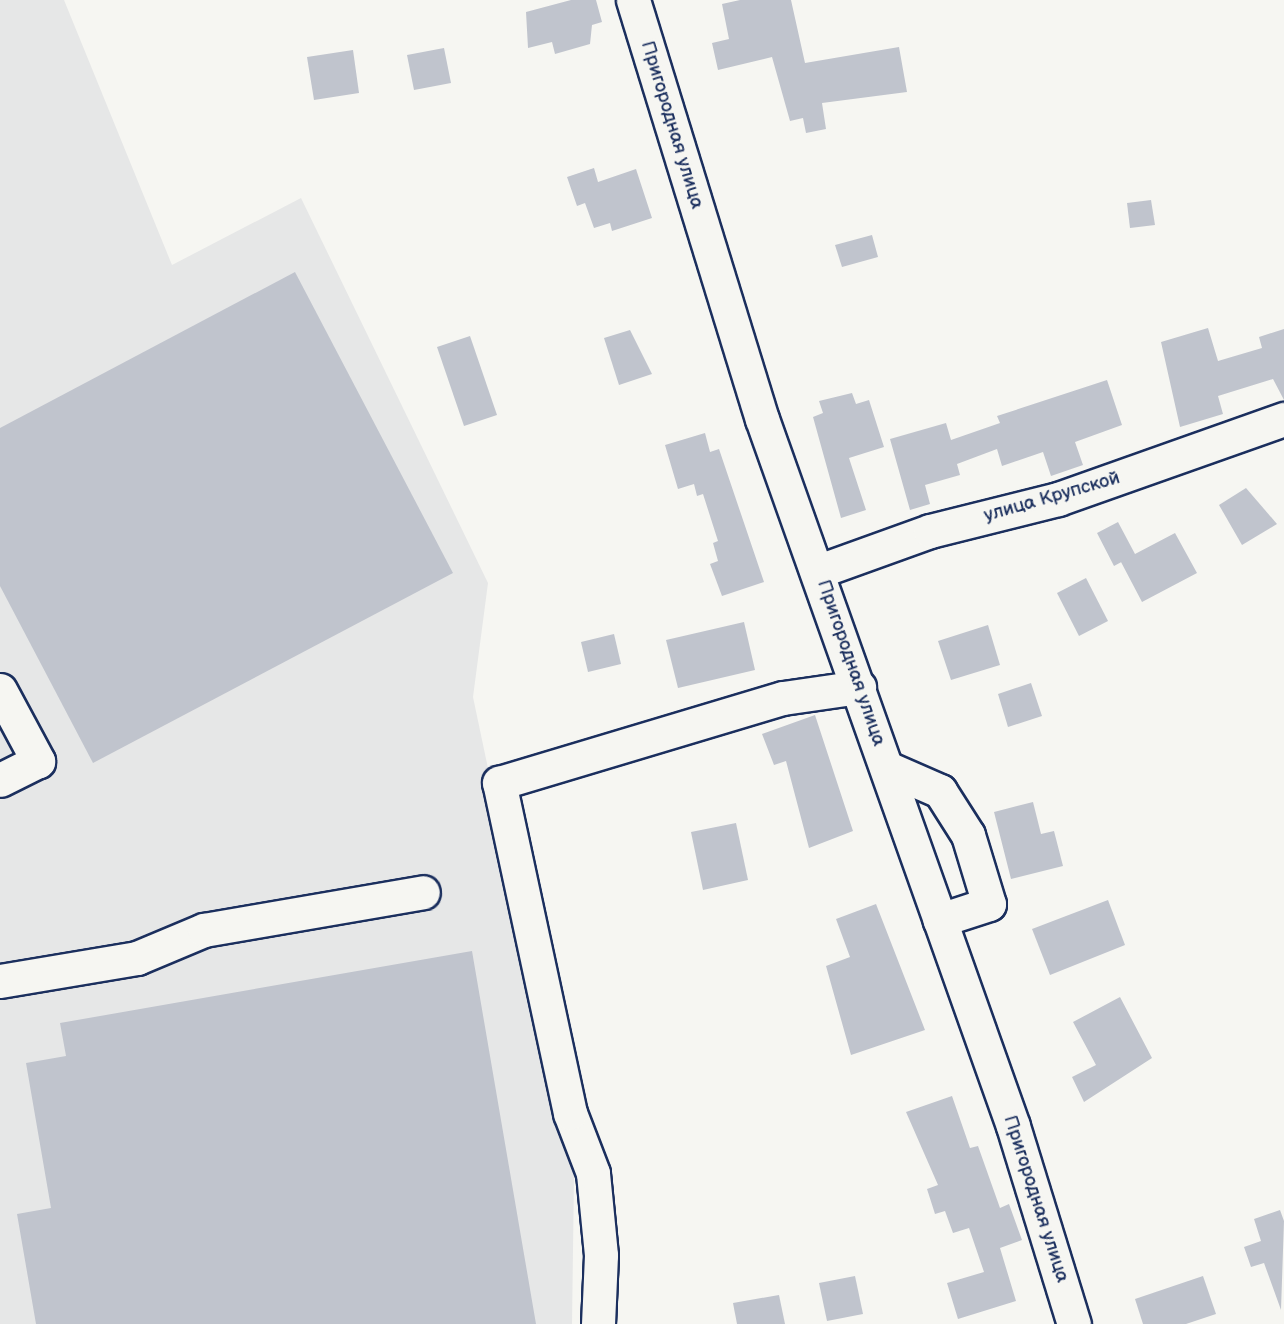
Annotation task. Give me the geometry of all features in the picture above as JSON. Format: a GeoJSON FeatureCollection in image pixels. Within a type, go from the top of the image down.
{"type":"FeatureCollection","features":[{"type":"Feature","properties":{"kind":"street","name":"Пригородная улица"},"geometry":{"type":"LineString","coordinates":[[633,0],[762,419],[819,571],[940,920],[1074,1324]]}},
{"type":"Feature","properties":{"kind":"street","name":"улица Крупской"},"geometry":{"type":"LineString","coordinates":[[819,571],[930,531],[1058,499],[1284,419]]}},
{"type":"Feature","properties":{"kind":"street"},"geometry":{"type":"LineString","coordinates":[[598,1324],[601,1255],[593,1173],[569,1113],[499,783],[783,698],[859,687]]}},
{"type":"Feature","properties":{"kind":"street"},"geometry":{"type":"LineString","coordinates":[[0,690],[38,761],[0,780]]}},
{"type":"Feature","properties":{"kind":"street"},"geometry":{"type":"LineString","coordinates":[[887,768],[940,791],[968,835],[989,904],[940,920]]}},
{"type":"Feature","properties":{"kind":"street"},"geometry":{"type":"LineString","coordinates":[[0,981],[137,958],[204,930],[423,892]]}},
{"type":"Feature","properties":{"kind":"shaded area"},"geometry":{"type":"Polygon","coordinates":[[[0,0],[64,0],[172,265],[301,198],[488,583],[473,697],[574,1177],[572,1324],[0,1324],[0,0]]]}},
{"type":"Feature","properties":{"kind":"building"},"geometry":{"type":"Polygon","coordinates":[[[571,0],[596,0],[602,22],[592,25],[590,44],[555,54],[552,42],[528,48],[526,12],[571,0]]]}},
{"type":"Feature","properties":{"kind":"building"},"geometry":{"type":"Polygon","coordinates":[[[740,0],[791,0],[805,63],[899,47],[907,92],[822,103],[826,129],[806,133],[803,118],[790,121],[772,57],[718,70],[712,43],[729,39],[722,4],[740,0]]]}},
{"type":"Feature","properties":{"kind":"building"},"geometry":{"type":"Polygon","coordinates":[[[444,48],[451,83],[414,90],[407,55],[444,48]]]}},
{"type":"Feature","properties":{"kind":"building"},"geometry":{"type":"Polygon","coordinates":[[[353,50],[359,93],[314,100],[307,57],[353,50]]]}},
{"type":"Feature","properties":{"kind":"building"},"geometry":{"type":"Polygon","coordinates":[[[594,168],[598,182],[636,169],[652,218],[612,231],[610,223],[594,228],[585,203],[577,206],[567,177],[594,168]]]}},
{"type":"Feature","properties":{"kind":"building"},"geometry":{"type":"Polygon","coordinates":[[[1151,200],[1155,225],[1130,228],[1127,203],[1151,200]]]}},
{"type":"Feature","properties":{"kind":"building"},"geometry":{"type":"Polygon","coordinates":[[[872,235],[878,257],[842,267],[835,245],[872,235]]]}},
{"type":"Feature","properties":{"kind":"building"},"geometry":{"type":"Polygon","coordinates":[[[295,272],[453,573],[93,763],[0,586],[0,428],[295,272]]]}},
{"type":"Feature","properties":{"kind":"building"},"geometry":{"type":"Polygon","coordinates":[[[1208,328],[1218,361],[1262,348],[1259,337],[1284,329],[1284,400],[1273,379],[1218,396],[1223,414],[1180,427],[1161,342],[1208,328]]]}},
{"type":"Feature","properties":{"kind":"building"},"geometry":{"type":"Polygon","coordinates":[[[630,330],[652,374],[619,385],[604,338],[630,330]]]}},
{"type":"Feature","properties":{"kind":"building"},"geometry":{"type":"Polygon","coordinates":[[[470,336],[497,415],[464,426],[437,347],[470,336]]]}},
{"type":"Feature","properties":{"kind":"building"},"geometry":{"type":"Polygon","coordinates":[[[1107,380],[1122,425],[1075,442],[1083,465],[1051,476],[1043,452],[1002,466],[997,449],[957,464],[960,475],[925,485],[930,504],[910,510],[890,439],[946,423],[951,440],[1000,423],[997,416],[1107,380]]]}},
{"type":"Feature","properties":{"kind":"building"},"geometry":{"type":"Polygon","coordinates":[[[852,393],[856,404],[869,400],[884,447],[849,458],[866,510],[841,518],[813,417],[823,413],[819,401],[852,393]]]}},
{"type":"Feature","properties":{"kind":"building"},"geometry":{"type":"Polygon","coordinates":[[[705,433],[710,452],[719,449],[764,582],[722,596],[710,564],[718,561],[713,543],[718,541],[703,494],[697,496],[694,484],[678,489],[665,445],[705,433]]]}},
{"type":"Feature","properties":{"kind":"building"},"geometry":{"type":"Polygon","coordinates":[[[1246,488],[1277,524],[1242,545],[1219,505],[1246,488]]]}},
{"type":"Feature","properties":{"kind":"building"},"geometry":{"type":"Polygon","coordinates":[[[1118,522],[1135,554],[1175,533],[1197,573],[1142,602],[1121,562],[1114,566],[1097,533],[1118,522]]]}},
{"type":"Feature","properties":{"kind":"building"},"geometry":{"type":"Polygon","coordinates":[[[1086,578],[1108,621],[1079,636],[1057,593],[1086,578]]]}},
{"type":"Feature","properties":{"kind":"building"},"geometry":{"type":"Polygon","coordinates":[[[744,622],[755,670],[678,688],[666,640],[744,622]]]}},
{"type":"Feature","properties":{"kind":"building"},"geometry":{"type":"Polygon","coordinates":[[[988,625],[1000,665],[951,680],[938,641],[988,625]]]}},
{"type":"Feature","properties":{"kind":"building"},"geometry":{"type":"Polygon","coordinates":[[[614,634],[621,664],[588,672],[581,642],[614,634]]]}},
{"type":"Feature","properties":{"kind":"building"},"geometry":{"type":"Polygon","coordinates":[[[1031,683],[1042,716],[1008,727],[998,694],[1031,683]]]}},
{"type":"Feature","properties":{"kind":"building"},"geometry":{"type":"Polygon","coordinates":[[[815,715],[853,831],[809,848],[786,761],[774,765],[762,734],[815,715]]]}},
{"type":"Feature","properties":{"kind":"building"},"geometry":{"type":"Polygon","coordinates":[[[1033,802],[1041,834],[1054,831],[1063,866],[1011,879],[994,812],[1033,802]]]}},
{"type":"Feature","properties":{"kind":"building"},"geometry":{"type":"Polygon","coordinates":[[[736,823],[748,880],[703,890],[691,832],[736,823]]]}},
{"type":"Feature","properties":{"kind":"building"},"geometry":{"type":"Polygon","coordinates":[[[1108,900],[1125,945],[1050,975],[1032,929],[1108,900]]]}},
{"type":"Feature","properties":{"kind":"building"},"geometry":{"type":"Polygon","coordinates":[[[876,904],[925,1030],[851,1055],[826,966],[850,957],[836,919],[876,904]]]}},
{"type":"Feature","properties":{"kind":"building"},"geometry":{"type":"Polygon","coordinates":[[[472,951],[536,1324],[36,1324],[17,1214],[51,1208],[26,1063],[66,1056],[60,1023],[472,951]]]}},
{"type":"Feature","properties":{"kind":"building"},"geometry":{"type":"Polygon","coordinates":[[[1120,997],[1152,1058],[1084,1102],[1072,1077],[1096,1065],[1073,1022],[1120,997]]]}},
{"type":"Feature","properties":{"kind":"building"},"geometry":{"type":"Polygon","coordinates":[[[952,1096],[970,1148],[978,1146],[1000,1208],[1009,1204],[1022,1240],[1000,1248],[1016,1301],[958,1319],[947,1283],[984,1272],[969,1228],[953,1233],[945,1211],[935,1214],[927,1189],[938,1185],[906,1112],[952,1096]]]}},
{"type":"Feature","properties":{"kind":"building"},"geometry":{"type":"Polygon","coordinates":[[[1280,1210],[1284,1221],[1281,1310],[1264,1263],[1251,1267],[1244,1247],[1261,1241],[1254,1219],[1280,1210]]]}},
{"type":"Feature","properties":{"kind":"building"},"geometry":{"type":"Polygon","coordinates":[[[855,1276],[863,1314],[827,1321],[819,1283],[855,1276]]]}},
{"type":"Feature","properties":{"kind":"building"},"geometry":{"type":"Polygon","coordinates":[[[1203,1276],[1216,1314],[1186,1324],[1143,1324],[1135,1299],[1203,1276]]]}},
{"type":"Feature","properties":{"kind":"building"},"geometry":{"type":"Polygon","coordinates":[[[779,1295],[785,1324],[737,1324],[733,1303],[779,1295]]]}}]}
